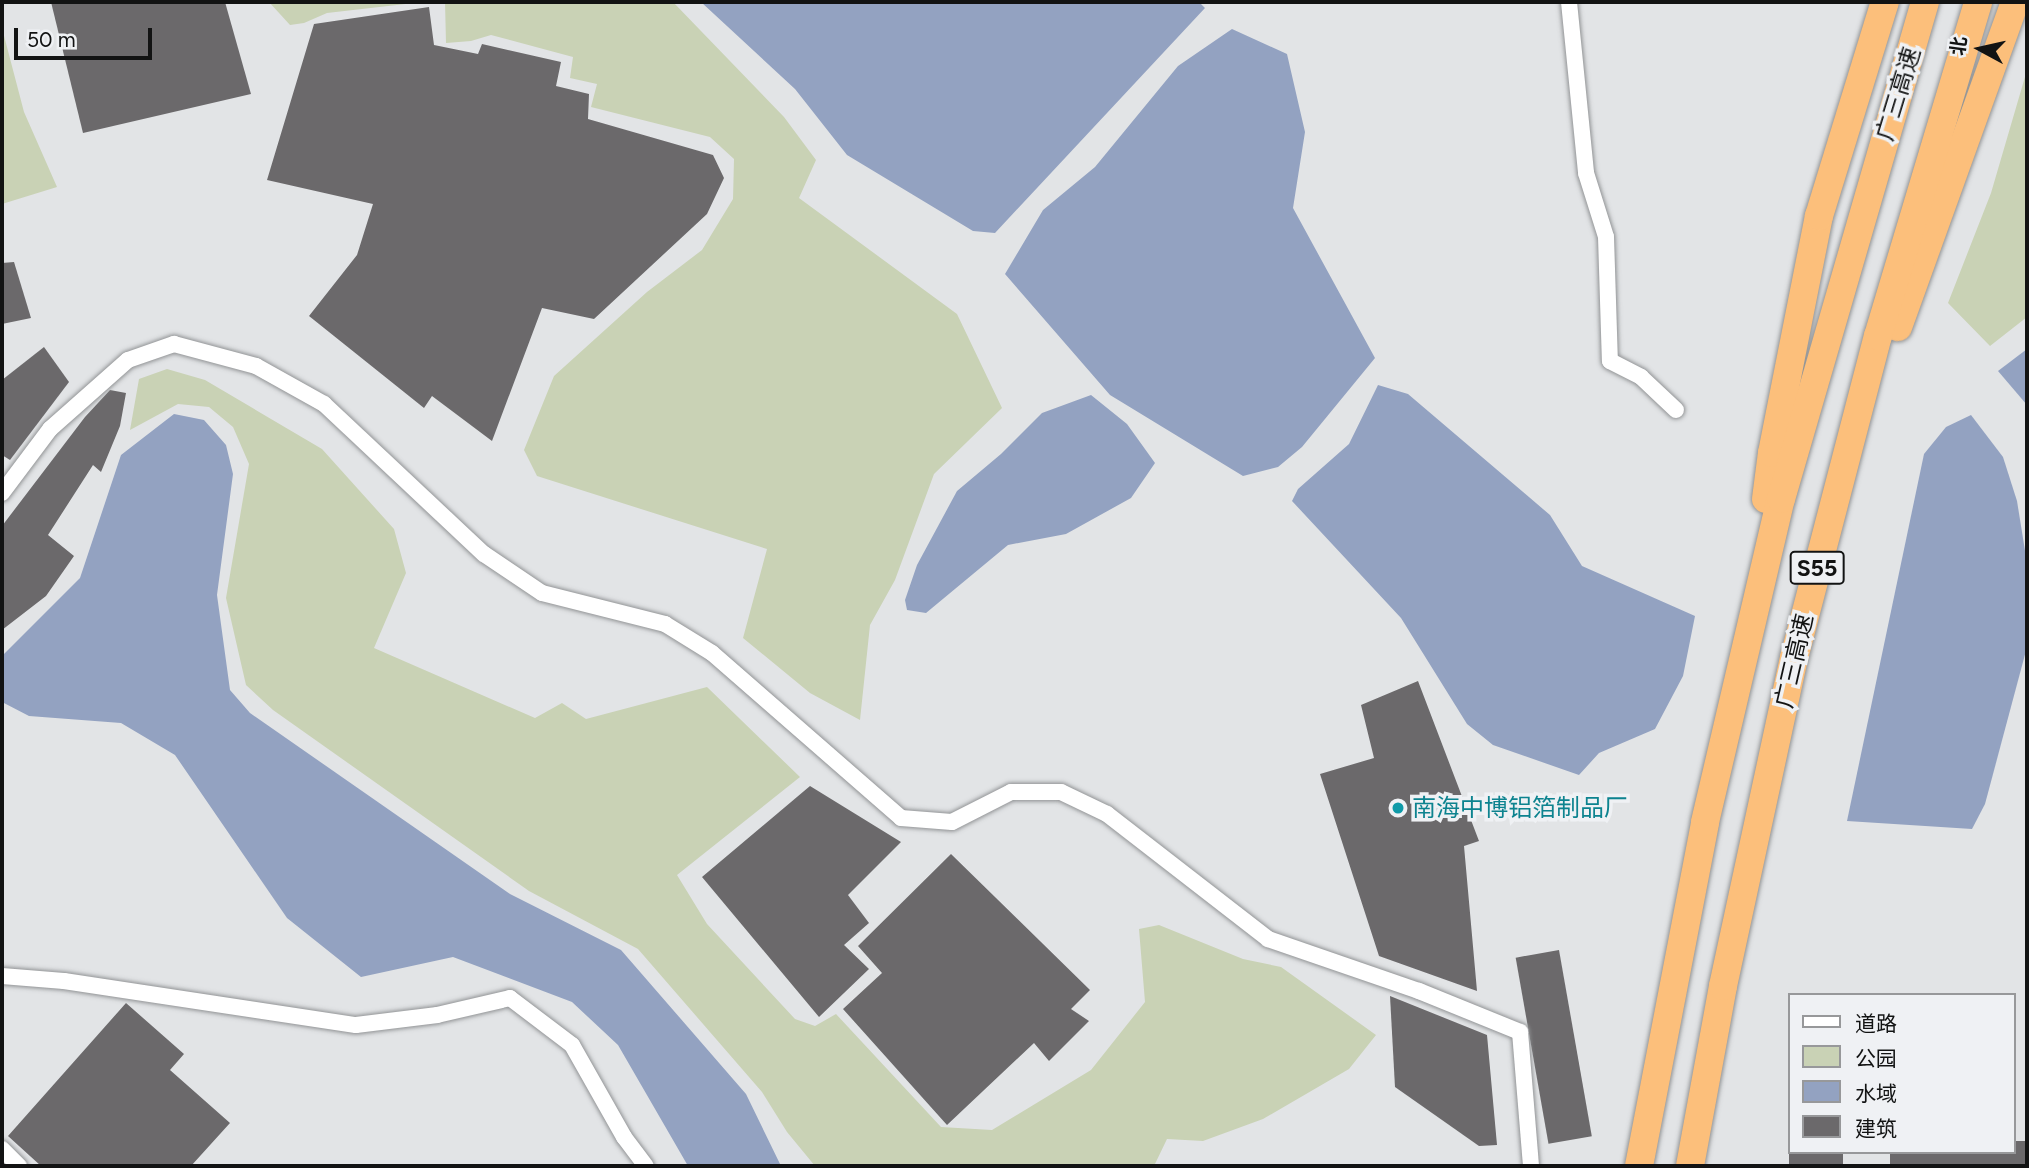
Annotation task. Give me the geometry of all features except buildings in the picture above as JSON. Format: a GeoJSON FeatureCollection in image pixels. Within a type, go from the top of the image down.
{"type":"FeatureCollection","features":[{"type":"Feature","properties":{"kind":"highway"},"geometry":{"type":"LineString","coordinates":[[1751,625],[1772,453],[1819,216],[1885,2]]}},
{"type":"Feature","properties":{"kind":"highway","name":"广三高速"},"geometry":{"type":"LineString","coordinates":[[1642,1153],[1705,822],[1751,625],[1826,337],[1925,2]]}},
{"type":"Feature","properties":{"kind":"highway","name":"广三高速"},"geometry":{"type":"LineString","coordinates":[[1692,1155],[1758,820],[1834,500],[1878,336],[1978,2]]}},
{"type":"Feature","properties":{"kind":"highway"},"geometry":{"type":"LineString","coordinates":[[1834,500],[1950,188],[2015,2]]}},
{"type":"Feature","properties":{"kind":"street"},"geometry":{"type":"LineString","coordinates":[[1569,2],[1586,173],[1606,237],[1610,361],[1641,377],[1676,410]]}},
{"type":"Feature","properties":{"kind":"street"},"geometry":{"type":"LineString","coordinates":[[2,493],[50,429],[128,360],[174,344],[256,366],[324,404],[484,554],[542,593],[665,624],[712,653],[901,818],[951,822],[1011,792],[1061,792],[1107,814],[1268,939],[1419,991],[1520,1032],[1531,1166]]}},
{"type":"Feature","properties":{"kind":"street"},"geometry":{"type":"LineString","coordinates":[[2,976],[64,981],[356,1025],[437,1015],[510,998],[572,1045],[624,1137],[646,1166]]}},
{"type":"Feature","properties":{"kind":"street"},"geometry":{"type":"LineString","coordinates":[[2,1149],[19,1166]]}},
{"type":"Feature","properties":{"kind":"green space"},"geometry":{"type":"Polygon","coordinates":[[[269,2],[423,2],[327,13],[304,23],[290,25],[269,2]]]}},
{"type":"Feature","properties":{"kind":"green space"},"geometry":{"type":"Polygon","coordinates":[[[445,2],[673,2],[784,117],[816,160],[799,198],[957,314],[1002,408],[934,474],[895,580],[870,625],[860,720],[810,693],[743,638],[767,549],[537,476],[524,450],[554,376],[647,292],[702,250],[733,199],[734,159],[710,137],[591,107],[597,84],[570,78],[573,57],[491,35],[471,41],[446,43],[445,2]]]}},
{"type":"Feature","properties":{"kind":"green space"},"geometry":{"type":"Polygon","coordinates":[[[2,28],[24,112],[57,187],[2,204],[2,28]]]}},
{"type":"Feature","properties":{"kind":"green space"},"geometry":{"type":"Polygon","coordinates":[[[2027,70],[2027,317],[1990,346],[1948,303],[1991,193],[2027,70]]]}},
{"type":"Feature","properties":{"kind":"green space"},"geometry":{"type":"Polygon","coordinates":[[[167,369],[205,380],[322,449],[394,529],[406,573],[374,648],[535,718],[562,703],[586,719],[707,687],[800,777],[677,875],[707,924],[795,1019],[815,1026],[836,1014],[941,1127],[992,1130],[1091,1070],[1145,1002],[1139,929],[1159,925],[1243,959],[1281,967],[1376,1035],[1349,1069],[1263,1119],[1203,1141],[1167,1139],[1154,1166],[815,1166],[787,1132],[762,1092],[638,949],[529,891],[273,710],[246,685],[226,598],[249,464],[233,427],[209,407],[178,404],[130,430],[139,379],[167,369]]]}},
{"type":"Feature","properties":{"kind":"water"},"geometry":{"type":"Polygon","coordinates":[[[701,2],[1199,2],[1205,8],[995,233],[973,231],[847,155],[795,89],[701,2]]]}},
{"type":"Feature","properties":{"kind":"water"},"geometry":{"type":"Polygon","coordinates":[[[1232,29],[1287,54],[1305,132],[1293,208],[1375,358],[1302,447],[1278,467],[1243,476],[1110,395],[1005,274],[1043,210],[1095,167],[1178,66],[1232,29]]]}},
{"type":"Feature","properties":{"kind":"water"},"geometry":{"type":"Polygon","coordinates":[[[2027,349],[2027,405],[1998,371],[2027,349]]]}},
{"type":"Feature","properties":{"kind":"water"},"geometry":{"type":"Polygon","coordinates":[[[1378,385],[1408,394],[1550,515],[1582,566],[1695,616],[1683,676],[1655,729],[1599,753],[1579,775],[1493,745],[1467,724],[1401,618],[1292,501],[1298,489],[1349,444],[1378,385]]]}},
{"type":"Feature","properties":{"kind":"water"},"geometry":{"type":"Polygon","coordinates":[[[1091,395],[1127,424],[1155,463],[1131,498],[1066,534],[1008,545],[926,613],[907,610],[905,600],[917,565],[957,491],[1001,454],[1042,413],[1091,395]]]}},
{"type":"Feature","properties":{"kind":"water"},"geometry":{"type":"Polygon","coordinates":[[[174,414],[204,420],[226,445],[233,474],[217,595],[230,690],[250,713],[510,894],[621,950],[746,1094],[781,1166],[688,1166],[618,1045],[572,1002],[453,957],[361,977],[287,918],[175,755],[121,723],[29,716],[2,702],[2,656],[80,578],[121,455],[174,414]]]}},
{"type":"Feature","properties":{"kind":"water"},"geometry":{"type":"Polygon","coordinates":[[[1971,415],[2003,457],[2017,501],[2027,563],[2027,647],[1985,804],[1972,829],[1847,821],[1924,454],[1946,427],[1971,415]]]}},
{"type":"Feature","properties":{"kind":"place","name":"南海中博铝箔制品厂"},"geometry":{"type":"Point","coordinates":[1398,808]}}]}
